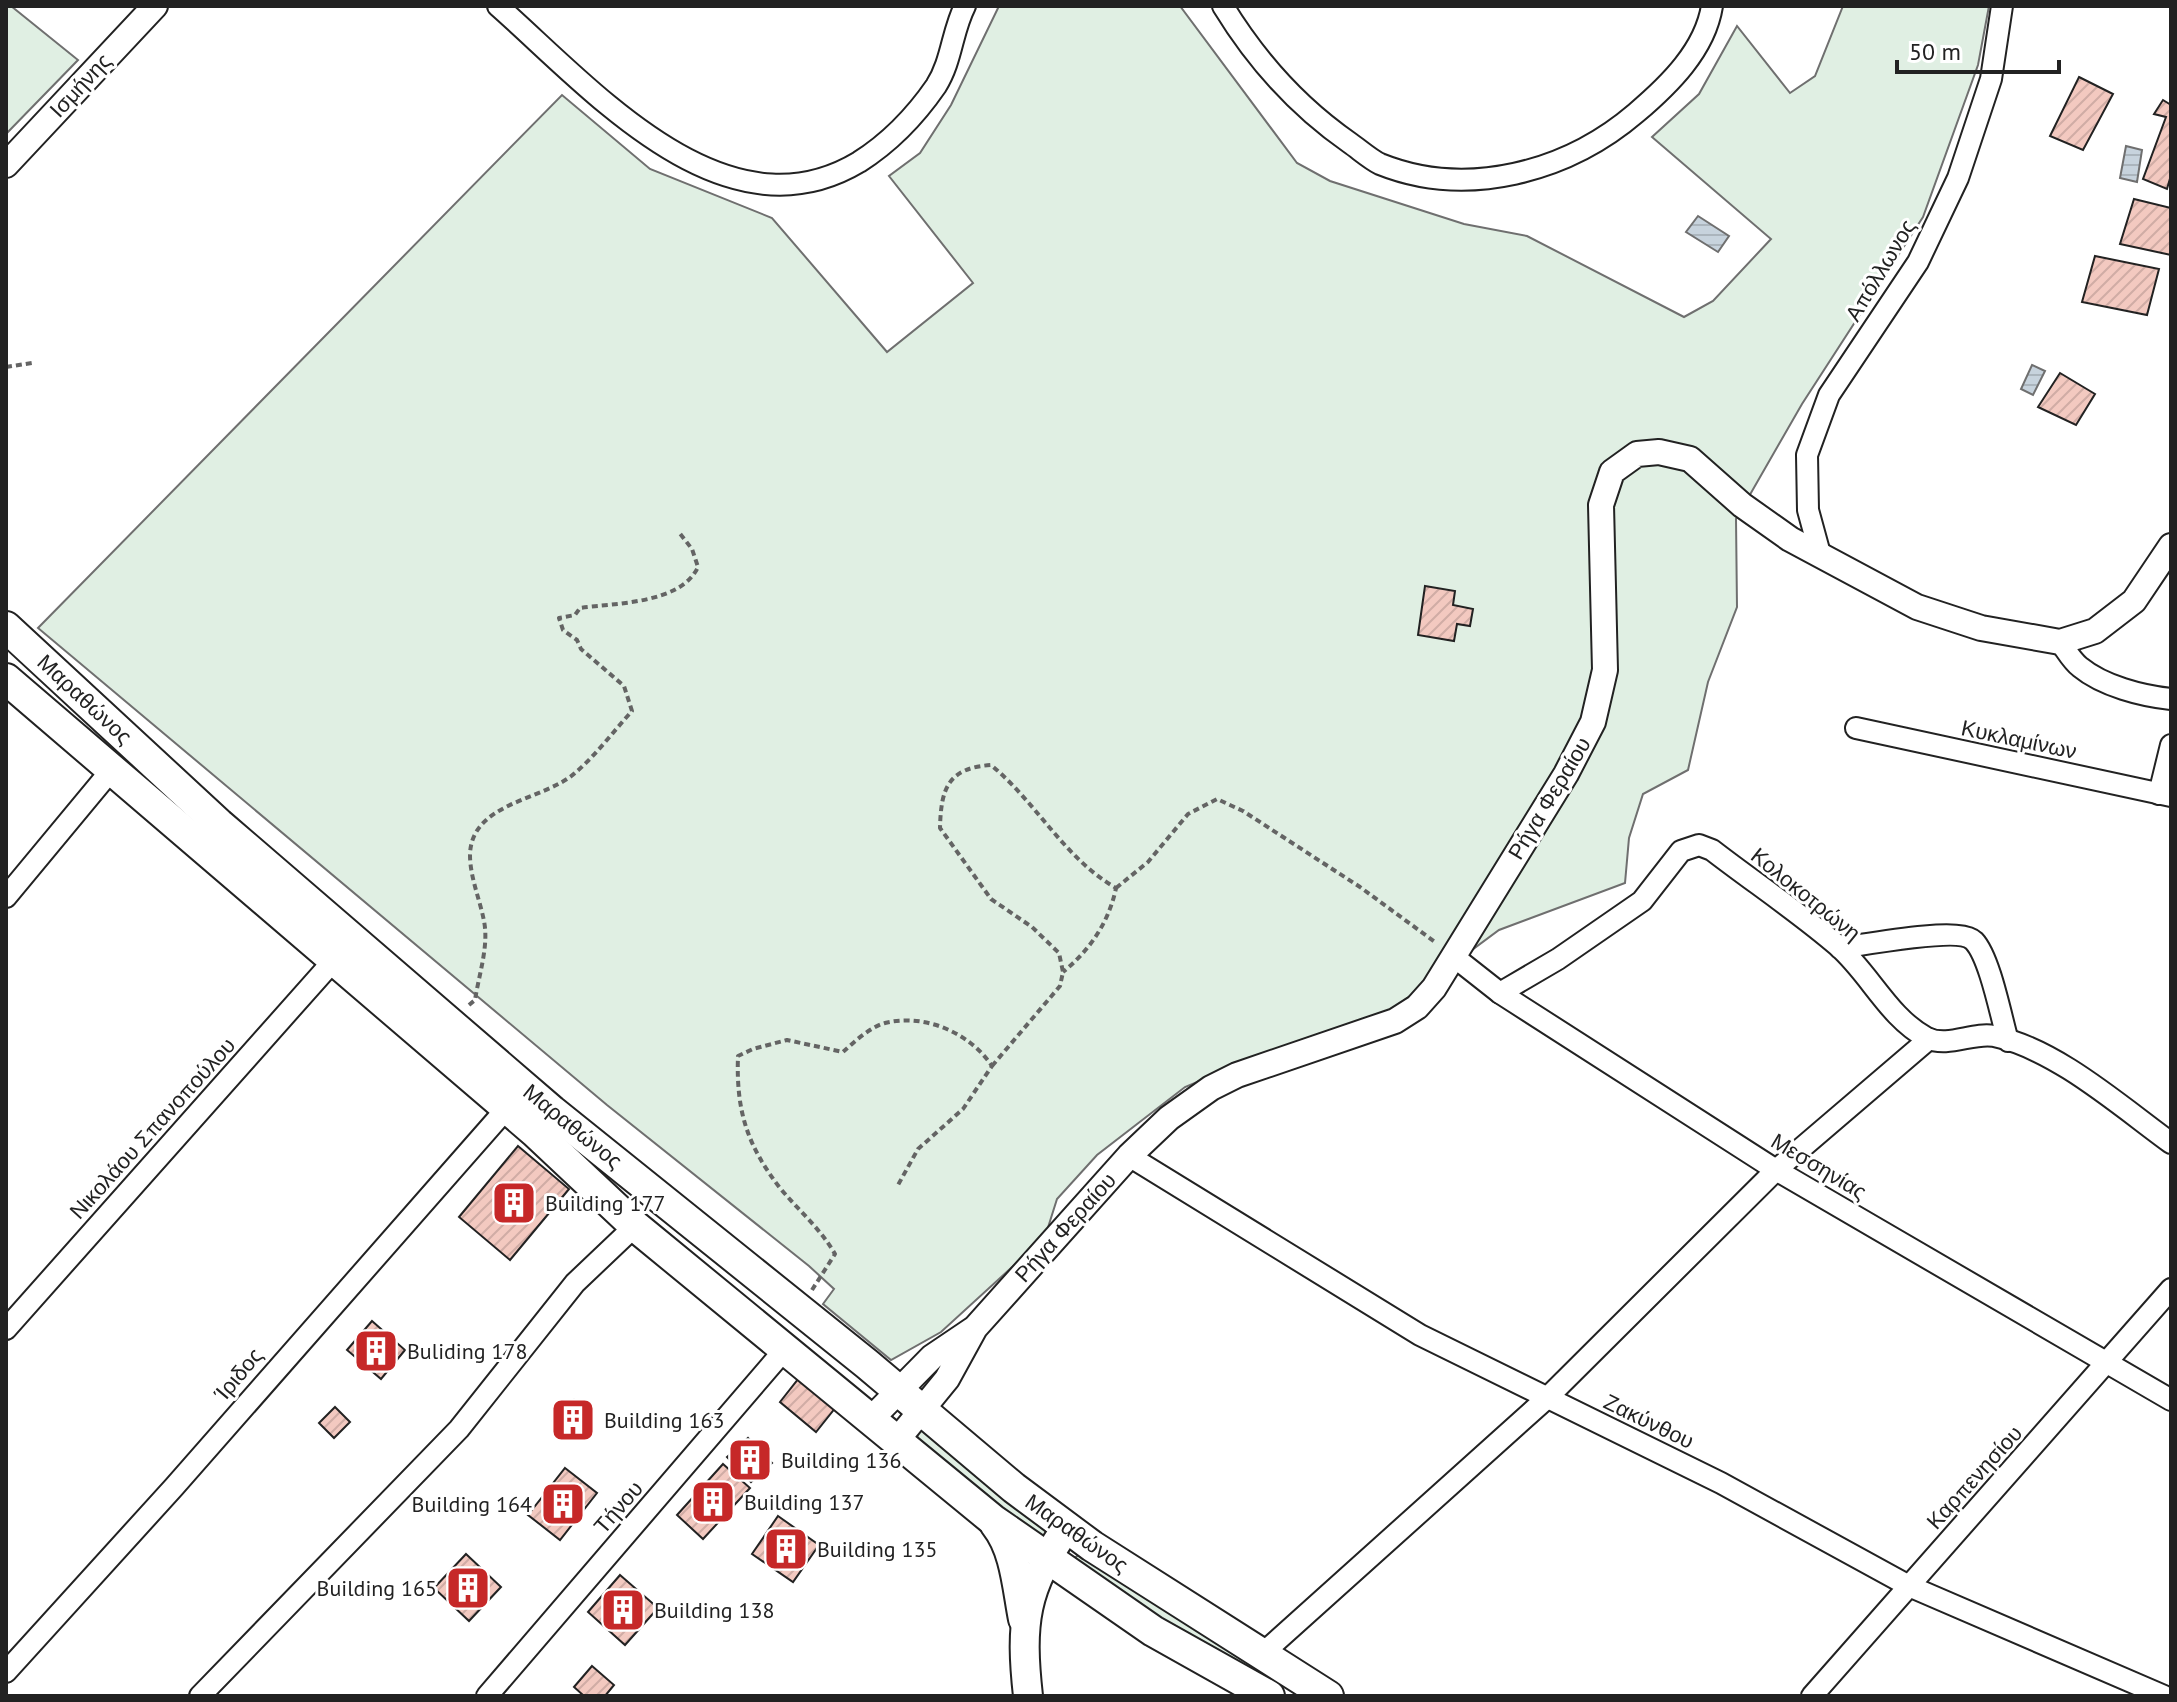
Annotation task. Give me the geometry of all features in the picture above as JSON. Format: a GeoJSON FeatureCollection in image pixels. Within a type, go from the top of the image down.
{"type":"FeatureCollection","features":[{"type":"Feature","properties":{"kind":"main road","name":"Μαραθώνος"},"geometry":{"type":"LineString","coordinates":[[6,627],[219,824],[552,1111],[923,1411],[1067,1527],[1328,1696]]}},
{"type":"Feature","properties":{"kind":"main road","name":"Μαραθώνος"},"geometry":{"type":"LineString","coordinates":[[6,679],[507,1108],[635,1226],[993,1520],[1044,1559],[1196,1658],[1269,1696]]}},
{"type":"Feature","properties":{"kind":"main road"},"geometry":{"type":"LineString","coordinates":[[993,1520],[1005,1536],[1024,1619],[1028,1696]]}},
{"type":"Feature","properties":{"kind":"main road"},"geometry":{"type":"LineString","coordinates":[[1024,1619],[1044,1559],[1067,1527]]}},
{"type":"Feature","properties":{"kind":"street","name":"Ισμήνης"},"geometry":{"type":"LineString","coordinates":[[6,165],[155,6]]}},
{"type":"Feature","properties":{"kind":"street"},"geometry":{"type":"LineString","coordinates":[[498,6],[632,125],[698,166],[766,187],[805,185],[843,171],[879,149],[937,85],[948,62],[965,6]]}},
{"type":"Feature","properties":{"kind":"street"},"geometry":{"type":"LineString","coordinates":[[1223,6],[1248,47],[1314,117],[1379,163],[1461,180],[1502,177],[1535,169],[1574,155],[1614,132],[1654,97],[1688,61],[1710,21],[1712,6]]}},
{"type":"Feature","properties":{"kind":"street","name":"Απόλλωνος"},"geometry":{"type":"LineString","coordinates":[[1820,554],[1808,510],[1807,455],[1829,395],[1918,262],[1958,178],[1991,79],[2002,6]]}},
{"type":"Feature","properties":{"kind":"street","name":"Ρήγα Φεραίου"},"geometry":{"type":"LineString","coordinates":[[975,1328],[1129,1156],[1169,1118],[1211,1088],[1261,1065],[1395,1021],[1417,1007],[1453,956],[1566,774],[1593,722],[1605,670],[1601,505],[1612,472],[1637,454],[1659,452],[1690,459],[1742,505],[1790,539],[1917,607],[1981,628],[2060,642],[2095,631],[2134,601],[2171,546]]}},
{"type":"Feature","properties":{"kind":"street"},"geometry":{"type":"LineString","coordinates":[[2060,642],[2081,667],[2091,673],[2150,697],[2171,699]]}},
{"type":"Feature","properties":{"kind":"street","name":"Κυκλαμίνων"},"geometry":{"type":"LineString","coordinates":[[1856,728],[2165,795]]}},
{"type":"Feature","properties":{"kind":"street"},"geometry":{"type":"LineString","coordinates":[[2165,795],[2171,745]]}},
{"type":"Feature","properties":{"kind":"street"},"geometry":{"type":"LineString","coordinates":[[6,897],[113,768]]}},
{"type":"Feature","properties":{"kind":"street","name":"Κολοκοτρώνη"},"geometry":{"type":"LineString","coordinates":[[1500,993],[1558,959],[1642,901],[1681,851],[1699,845],[1712,850],[1840,948],[1876,986],[1891,1009],[1929,1039]]}},
{"type":"Feature","properties":{"kind":"street"},"geometry":{"type":"LineString","coordinates":[[1840,948],[1923,937],[1966,936],[1975,942],[1984,963],[2008,1041]]}},
{"type":"Feature","properties":{"kind":"street","name":"Μεσσηνίας"},"geometry":{"type":"LineString","coordinates":[[1453,956],[1500,993],[1776,1170],[2109,1361],[2171,1400]]}},
{"type":"Feature","properties":{"kind":"street","name":"Νικολάου Σπανοπούλου"},"geometry":{"type":"LineString","coordinates":[[6,1329],[335,959]]}},
{"type":"Feature","properties":{"kind":"street"},"geometry":{"type":"LineString","coordinates":[[1261,1655],[1547,1398],[1776,1170],[1929,1039],[1952,1041],[1990,1035],[2035,1049],[2171,1143]]}},
{"type":"Feature","properties":{"kind":"street","name":"Ίριδος"},"geometry":{"type":"LineString","coordinates":[[6,1672],[174,1487],[507,1108]]}},
{"type":"Feature","properties":{"kind":"street","name":"Ζακύνθου"},"geometry":{"type":"LineString","coordinates":[[1129,1156],[1420,1335],[1721,1483],[1909,1586],[2164,1696]]}},
{"type":"Feature","properties":{"kind":"street"},"geometry":{"type":"LineString","coordinates":[[200,1696],[459,1429],[575,1283],[635,1226]]}},
{"type":"Feature","properties":{"kind":"street","name":"Καρπενησίου"},"geometry":{"type":"LineString","coordinates":[[1812,1696],[2171,1289]]}},
{"type":"Feature","properties":{"kind":"street"},"geometry":{"type":"LineString","coordinates":[[872,1418],[932,1357],[975,1328]]}},
{"type":"Feature","properties":{"kind":"street"},"geometry":{"type":"LineString","coordinates":[[898,1439],[947,1379],[975,1328]]}},
{"type":"Feature","properties":{"kind":"street","name":"Τήνου"},"geometry":{"type":"LineString","coordinates":[[487,1696],[786,1348]]}},
{"type":"Feature","properties":{"kind":"path"},"geometry":{"type":"LineString","coordinates":[[6,367],[32,363]]}},
{"type":"Feature","properties":{"kind":"path"},"geometry":{"type":"LineString","coordinates":[[450,1023],[475,1000],[485,946],[485,923],[470,855],[474,834],[488,817],[574,774],[589,755],[610,741],[632,711],[624,686],[581,649],[577,640],[563,630],[559,618],[575,615],[580,608],[666,593],[692,579],[698,567],[678,531]]}},
{"type":"Feature","properties":{"kind":"path"},"geometry":{"type":"LineString","coordinates":[[898,1185],[918,1149],[963,1109],[992,1066],[1060,986],[1063,972],[1059,953],[1032,927],[991,899],[940,828],[943,794],[951,779],[971,767],[991,765],[1011,782],[1092,875],[1116,888]]}},
{"type":"Feature","properties":{"kind":"path"},"geometry":{"type":"LineString","coordinates":[[1063,972],[1083,956],[1111,913],[1116,888],[1148,862],[1188,814],[1217,799],[1243,811],[1360,887],[1453,956]]}},
{"type":"Feature","properties":{"kind":"path"},"geometry":{"type":"LineString","coordinates":[[800,1309],[835,1254],[821,1231],[781,1189],[749,1143],[737,1081],[738,1056],[787,1040],[843,1052],[885,1023],[919,1023],[957,1031],[982,1051],[992,1066]]}},
{"type":"Feature","properties":{"kind":"green space"},"geometry":{"type":"Polygon","coordinates":[[[6,6],[11,6],[78,60],[6,134],[6,6]]]}},
{"type":"Feature","properties":{"kind":"green space"},"geometry":{"type":"Polygon","coordinates":[[[999,6],[1180,6],[1297,163],[1330,181],[1464,224],[1527,236],[1684,317],[1713,301],[1771,239],[1652,137],[1699,94],[1737,26],[1790,93],[1815,76],[1843,6],[1989,6],[1978,65],[1923,217],[1802,404],[1736,519],[1737,607],[1708,682],[1688,770],[1643,794],[1629,838],[1625,883],[1499,930],[1387,1013],[1271,1051],[1185,1087],[1097,1155],[1057,1199],[1045,1237],[941,1332],[891,1360],[823,1304],[834,1289],[809,1266],[607,1105],[38,628],[562,95],[650,169],[772,218],[887,352],[973,283],[889,176],[920,153],[951,105],[999,6]]]}},
{"type":"Feature","properties":{"kind":"green space"},"geometry":{"type":"Polygon","coordinates":[[[921,1429],[1047,1530],[1046,1537],[1037,1538],[918,1441],[917,1434],[921,1429]]]}},
{"type":"Feature","properties":{"kind":"green space"},"geometry":{"type":"Polygon","coordinates":[[[1080,1554],[1259,1668],[1253,1678],[1175,1633],[1073,1559],[1080,1554]]]}},
{"type":"Feature","properties":{"kind":"shaded area"},"geometry":{"type":"Polygon","coordinates":[[[2126,146],[2142,150],[2137,182],[2120,178],[2126,146]]]}},
{"type":"Feature","properties":{"kind":"shaded area"},"geometry":{"type":"Polygon","coordinates":[[[1698,216],[1729,236],[1718,252],[1686,232],[1698,216]]]}},
{"type":"Feature","properties":{"kind":"shaded area"},"geometry":{"type":"Polygon","coordinates":[[[2032,365],[2045,371],[2033,395],[2021,389],[2032,365]]]}},
{"type":"Feature","properties":{"kind":"building"},"geometry":{"type":"Polygon","coordinates":[[[2079,77],[2113,94],[2083,150],[2050,136],[2079,77]]]}},
{"type":"Feature","properties":{"kind":"building"},"geometry":{"type":"Polygon","coordinates":[[[2163,100],[2171,105],[2171,175],[2167,189],[2143,179],[2166,117],[2154,114],[2163,100]]]}},
{"type":"Feature","properties":{"kind":"building"},"geometry":{"type":"Polygon","coordinates":[[[2134,199],[2171,208],[2171,255],[2120,244],[2134,199]]]}},
{"type":"Feature","properties":{"kind":"building"},"geometry":{"type":"Polygon","coordinates":[[[2095,256],[2159,269],[2147,315],[2082,302],[2095,256]]]}},
{"type":"Feature","properties":{"kind":"building"},"geometry":{"type":"Polygon","coordinates":[[[2060,373],[2095,394],[2076,425],[2038,407],[2060,373]]]}},
{"type":"Feature","properties":{"kind":"building"},"geometry":{"type":"Polygon","coordinates":[[[1425,586],[1455,591],[1453,605],[1473,609],[1470,626],[1457,624],[1454,641],[1418,635],[1425,586]]]}},
{"type":"Feature","properties":{"kind":"building","name":"Building 177"},"geometry":{"type":"Polygon","coordinates":[[[518,1146],[569,1189],[510,1260],[459,1217],[518,1146]]]}},
{"type":"Feature","properties":{"kind":"building","name":"Buliding 178"},"geometry":{"type":"Polygon","coordinates":[[[372,1321],[405,1350],[381,1379],[347,1350],[372,1321]]]}},
{"type":"Feature","properties":{"kind":"building"},"geometry":{"type":"Polygon","coordinates":[[[799,1378],[836,1407],[816,1432],[780,1402],[799,1378]]]}},
{"type":"Feature","properties":{"kind":"building","name":"Building 163"},"geometry":{"type":"Polygon","coordinates":[[[574,1400],[592,1418],[572,1439],[553,1421],[574,1400]]]}},
{"type":"Feature","properties":{"kind":"building"},"geometry":{"type":"Polygon","coordinates":[[[335,1407],[350,1422],[334,1438],[319,1423],[335,1407]]]}},
{"type":"Feature","properties":{"kind":"building","name":"Building 136"},"geometry":{"type":"Polygon","coordinates":[[[748,1438],[772,1463],[751,1482],[727,1457],[748,1438]]]}},
{"type":"Feature","properties":{"kind":"building","name":"Building 137"},"geometry":{"type":"Polygon","coordinates":[[[723,1464],[750,1488],[703,1539],[677,1515],[723,1464]]]}},
{"type":"Feature","properties":{"kind":"building","name":"Building 164"},"geometry":{"type":"Polygon","coordinates":[[[565,1468],[597,1493],[560,1540],[528,1515],[565,1468]]]}},
{"type":"Feature","properties":{"kind":"building","name":"Building 135"},"geometry":{"type":"Polygon","coordinates":[[[778,1516],[819,1545],[793,1582],[752,1554],[778,1516]]]}},
{"type":"Feature","properties":{"kind":"building","name":"Building 165"},"geometry":{"type":"Polygon","coordinates":[[[466,1554],[501,1587],[469,1621],[434,1588],[466,1554]]]}},
{"type":"Feature","properties":{"kind":"building","name":"Building 138"},"geometry":{"type":"Polygon","coordinates":[[[620,1575],[658,1608],[625,1645],[588,1612],[620,1575]]]}},
{"type":"Feature","properties":{"kind":"building"},"geometry":{"type":"Polygon","coordinates":[[[592,1666],[614,1685],[605,1696],[584,1696],[574,1687],[592,1666]]]}},
{"type":"Feature","properties":{"kind":"place","name":"Building 177"},"geometry":{"type":"Point","coordinates":[514,1203]}},
{"type":"Feature","properties":{"kind":"place","name":"Buliding 178"},"geometry":{"type":"Point","coordinates":[376,1351]}},
{"type":"Feature","properties":{"kind":"place","name":"Building 163"},"geometry":{"type":"Point","coordinates":[573,1420]}},
{"type":"Feature","properties":{"kind":"place","name":"Building 136"},"geometry":{"type":"Point","coordinates":[750,1460]}},
{"type":"Feature","properties":{"kind":"place","name":"Building 137"},"geometry":{"type":"Point","coordinates":[713,1502]}},
{"type":"Feature","properties":{"kind":"place","name":"Building 164"},"geometry":{"type":"Point","coordinates":[563,1504]}},
{"type":"Feature","properties":{"kind":"place","name":"Building 135"},"geometry":{"type":"Point","coordinates":[786,1549]}},
{"type":"Feature","properties":{"kind":"place","name":"Building 165"},"geometry":{"type":"Point","coordinates":[468,1588]}},
{"type":"Feature","properties":{"kind":"place","name":"Building 138"},"geometry":{"type":"Point","coordinates":[623,1610]}}]}
